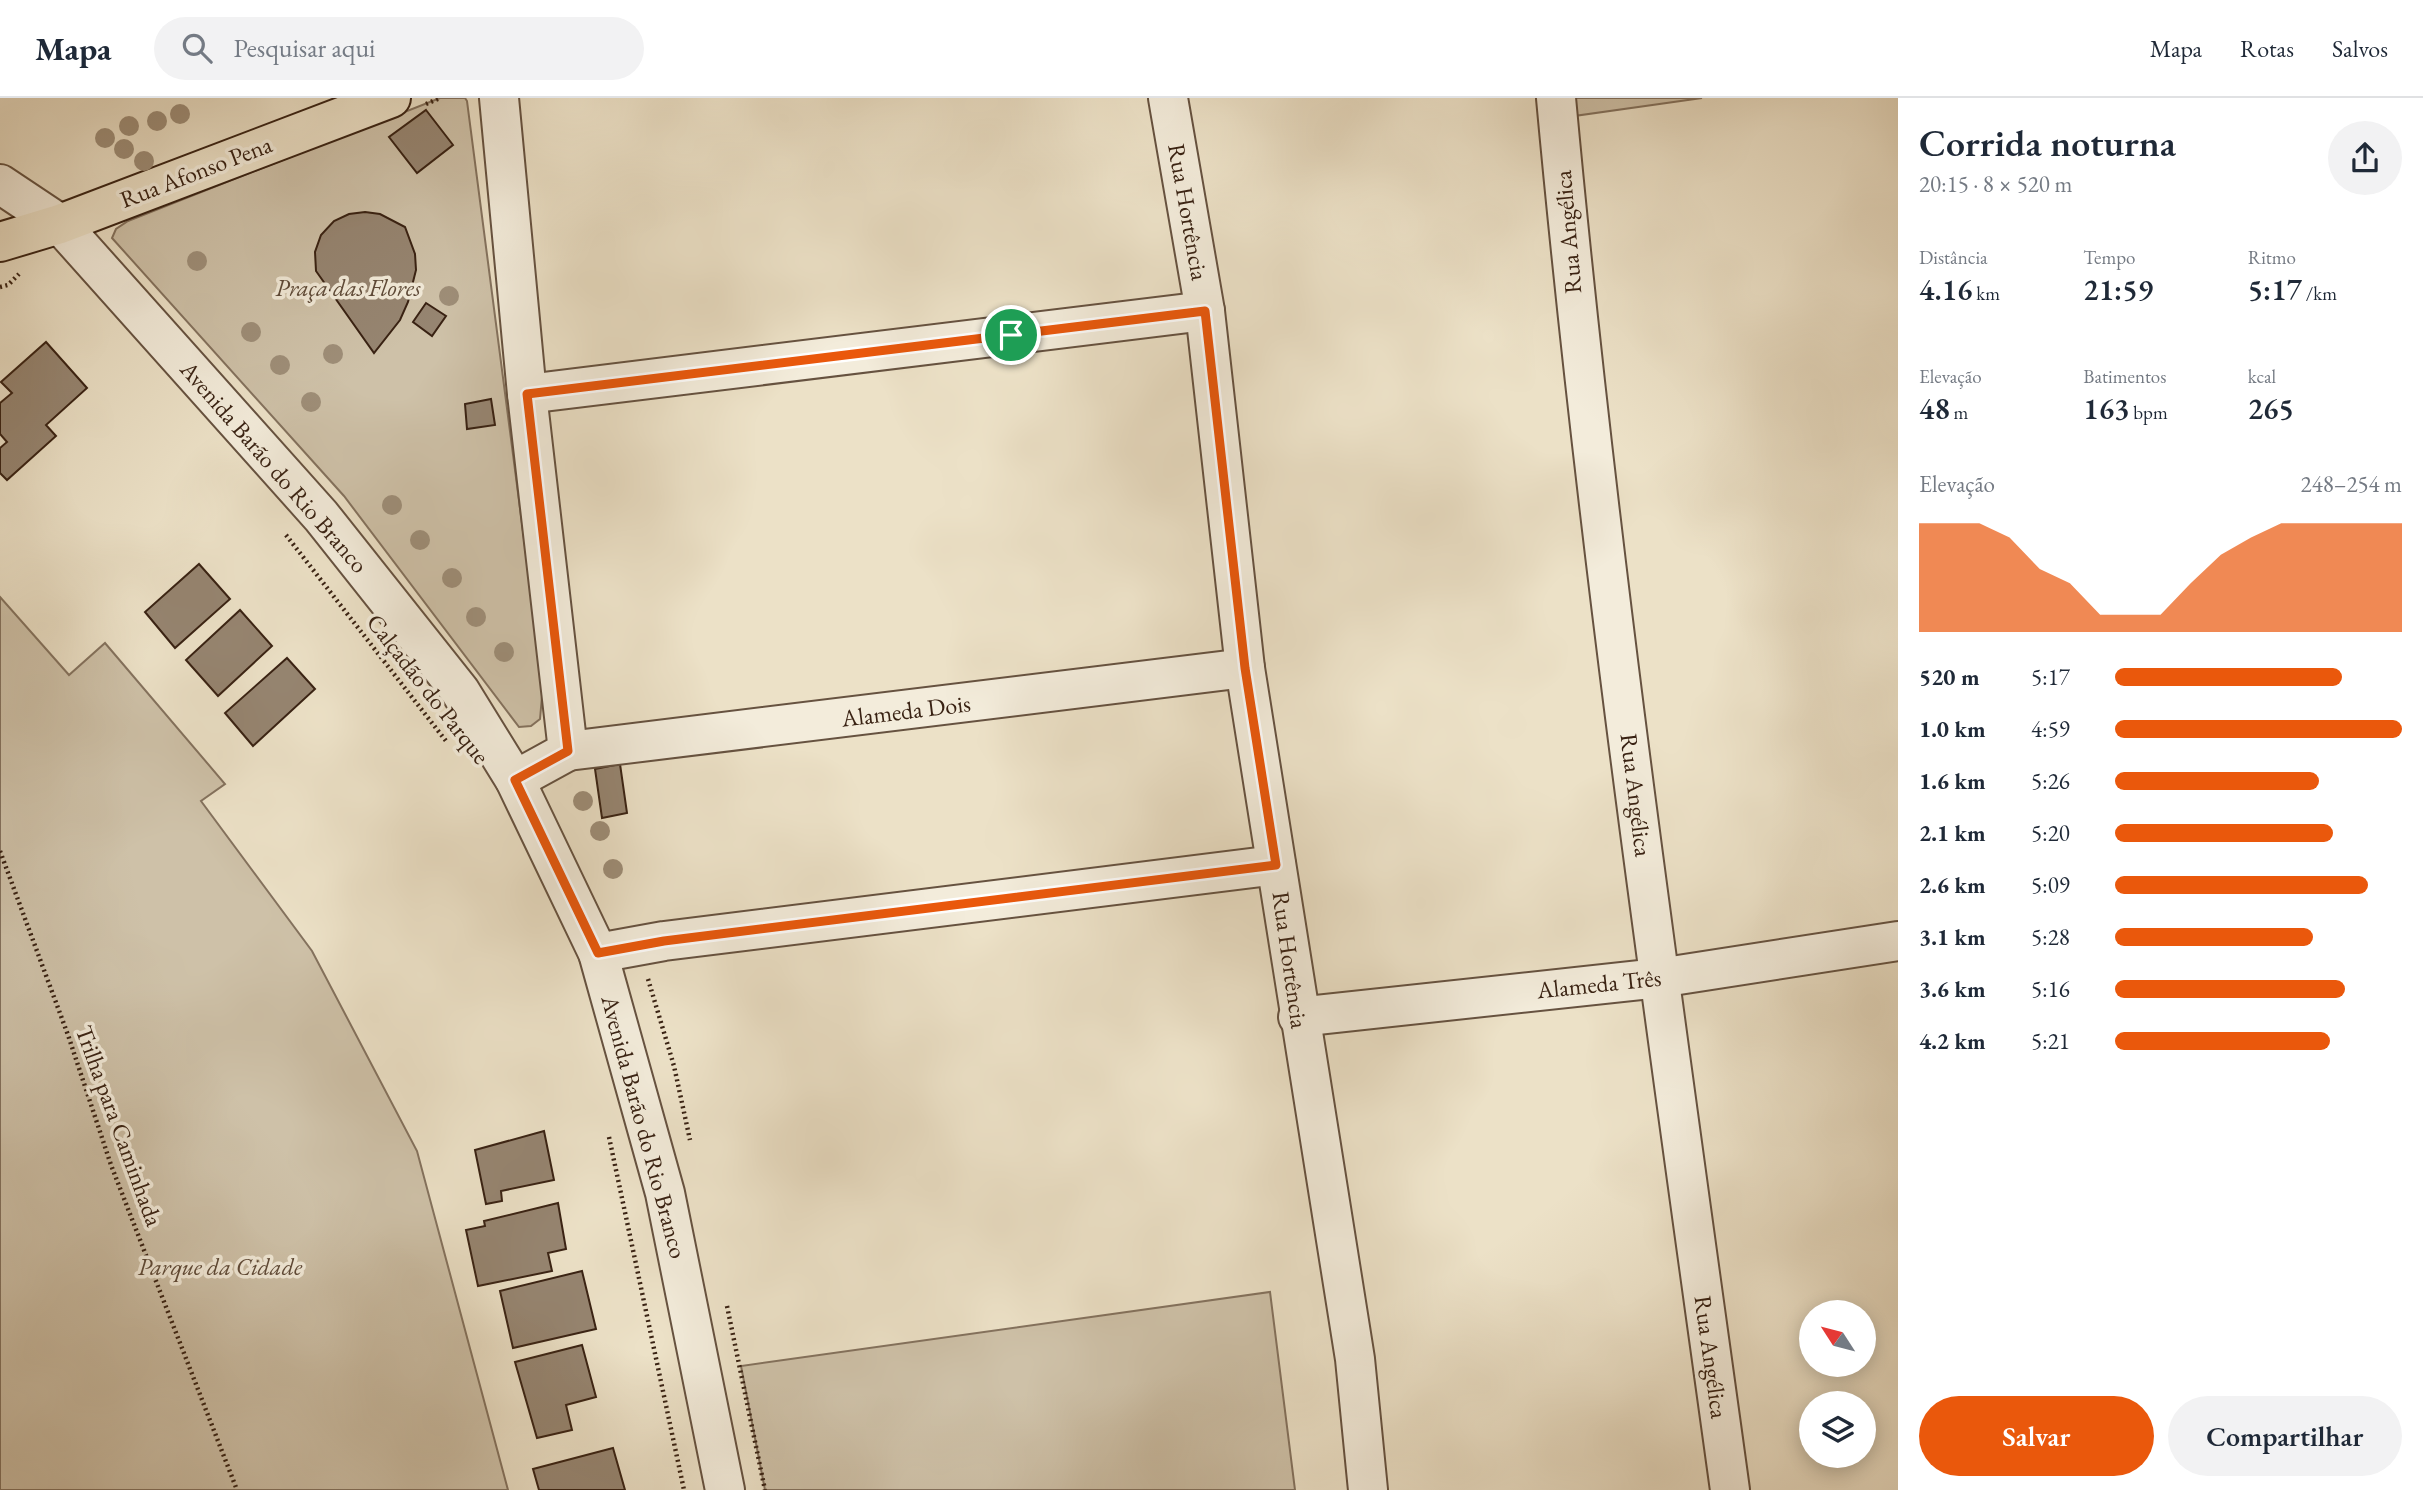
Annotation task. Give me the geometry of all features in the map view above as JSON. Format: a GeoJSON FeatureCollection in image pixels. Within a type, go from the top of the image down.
{"type":"FeatureCollection","features":[{"type":"Feature","properties":{"kind":"main road","name":"Rua Afonso Pena"},"geometry":{"type":"LineString","coordinates":[[14,254],[60,223],[403,103]]}},
{"type":"Feature","properties":{"kind":"street"},"geometry":{"type":"LineString","coordinates":[[499,98],[527,394],[568,751],[515,780]]}},
{"type":"Feature","properties":{"kind":"street","name":"Rua Hortência"},"geometry":{"type":"LineString","coordinates":[[1168,98],[1205,311],[1245,668],[1298,1017],[1355,1359],[1368,1490]]}},
{"type":"Feature","properties":{"kind":"street","name":"Rua Angélica"},"geometry":{"type":"LineString","coordinates":[[1556,98],[1580,361],[1659,978],[1730,1490]]}},
{"type":"Feature","properties":{"kind":"street","name":"Avenida Barão do Rio Branco"},"geometry":{"type":"LineString","coordinates":[[0,184],[60,223],[321,516],[460,691],[515,780],[598,953],[665,1193],[725,1490]]}},
{"type":"Feature","properties":{"kind":"street"},"geometry":{"type":"LineString","coordinates":[[527,394],[1205,311]]}},
{"type":"Feature","properties":{"kind":"street","name":"Alameda Dois"},"geometry":{"type":"LineString","coordinates":[[568,751],[1245,668]]}},
{"type":"Feature","properties":{"kind":"street"},"geometry":{"type":"LineString","coordinates":[[598,953],[664,941],[1276,865]]}},
{"type":"Feature","properties":{"kind":"street","name":"Alameda Três"},"geometry":{"type":"LineString","coordinates":[[1298,1017],[1659,978],[1898,941]]}},
{"type":"Feature","properties":{"kind":"path"},"geometry":{"type":"LineString","coordinates":[[403,103],[440,98]]}},
{"type":"Feature","properties":{"kind":"path"},"geometry":{"type":"LineString","coordinates":[[0,287],[8,285],[14,254]]}},
{"type":"Feature","properties":{"kind":"path","name":"Calçadão do Parque"},"geometry":{"type":"LineString","coordinates":[[283,531],[454,751]]}},
{"type":"Feature","properties":{"kind":"path","name":"Trilha para Caminhada"},"geometry":{"type":"LineString","coordinates":[[0,850],[68,1035],[111,1165],[237,1490]]}},
{"type":"Feature","properties":{"kind":"path"},"geometry":{"type":"LineString","coordinates":[[609,1135],[684,1490]]}},
{"type":"Feature","properties":{"kind":"green space","name":"Praça das Flores"},"geometry":{"type":"Polygon","coordinates":[[[440,98],[465,98],[467,101],[543,685],[540,719],[531,726],[519,727],[344,496],[112,238],[116,229],[128,221],[440,98]]]}},
{"type":"Feature","properties":{"kind":"green space"},"geometry":{"type":"Polygon","coordinates":[[[1573,98],[1702,98],[1574,116],[1573,98]]]}},
{"type":"Feature","properties":{"kind":"green space","name":"Parque da Cidade"},"geometry":{"type":"Polygon","coordinates":[[[0,597],[69,675],[105,643],[225,784],[201,801],[312,951],[417,1151],[508,1490],[0,1490],[0,597]]]}},
{"type":"Feature","properties":{"kind":"green space"},"geometry":{"type":"Polygon","coordinates":[[[1270,1292],[1295,1490],[765,1490],[741,1366],[1270,1292]]]}},
{"type":"Feature","properties":{"kind":"building"},"geometry":{"type":"Polygon","coordinates":[[[426,110],[453,145],[417,173],[389,137],[426,110]]]}},
{"type":"Feature","properties":{"kind":"building"},"geometry":{"type":"Polygon","coordinates":[[[349,214],[380,214],[405,227],[415,254],[416,270],[408,302],[400,320],[374,353],[316,271],[315,252],[321,235],[334,221],[349,214]]]}},
{"type":"Feature","properties":{"kind":"building"},"geometry":{"type":"Polygon","coordinates":[[[426,303],[446,316],[432,336],[413,322],[426,303]]]}},
{"type":"Feature","properties":{"kind":"building"},"geometry":{"type":"Polygon","coordinates":[[[46,342],[87,388],[46,425],[56,436],[7,480],[0,473],[0,448],[7,442],[0,434],[0,403],[12,393],[1,382],[46,342]]]}},
{"type":"Feature","properties":{"kind":"building"},"geometry":{"type":"Polygon","coordinates":[[[491,399],[495,425],[467,429],[465,404],[491,399]]]}},
{"type":"Feature","properties":{"kind":"building"},"geometry":{"type":"Polygon","coordinates":[[[199,564],[230,599],[175,648],[145,612],[199,564]]]}},
{"type":"Feature","properties":{"kind":"building"},"geometry":{"type":"Polygon","coordinates":[[[240,610],[272,646],[218,696],[186,660],[240,610]]]}},
{"type":"Feature","properties":{"kind":"building"},"geometry":{"type":"Polygon","coordinates":[[[287,658],[315,689],[253,746],[225,713],[287,658]]]}},
{"type":"Feature","properties":{"kind":"building"},"geometry":{"type":"Polygon","coordinates":[[[620,764],[627,813],[602,818],[595,769],[620,764]]]}},
{"type":"Feature","properties":{"kind":"building"},"geometry":{"type":"Polygon","coordinates":[[[544,1131],[554,1180],[501,1191],[502,1201],[486,1204],[475,1150],[544,1131]]]}},
{"type":"Feature","properties":{"kind":"building"},"geometry":{"type":"Polygon","coordinates":[[[558,1203],[566,1249],[548,1253],[552,1271],[478,1286],[466,1230],[485,1226],[484,1221],[558,1203]]]}},
{"type":"Feature","properties":{"kind":"building"},"geometry":{"type":"Polygon","coordinates":[[[582,1271],[596,1329],[513,1348],[500,1291],[582,1271]]]}},
{"type":"Feature","properties":{"kind":"building"},"geometry":{"type":"Polygon","coordinates":[[[582,1345],[596,1397],[566,1405],[572,1430],[537,1438],[515,1362],[582,1345]]]}},
{"type":"Feature","properties":{"kind":"building"},"geometry":{"type":"Polygon","coordinates":[[[613,1448],[625,1490],[539,1490],[533,1469],[613,1448]]]}},
{"type":"Feature","properties":{"kind":"route"},"geometry":{"type":"LineString","coordinates":[[1205,311],[1245,668],[1276,865],[664,941],[598,953],[515,780],[568,751],[527,394],[1011,335],[1205,311]]}}]}
